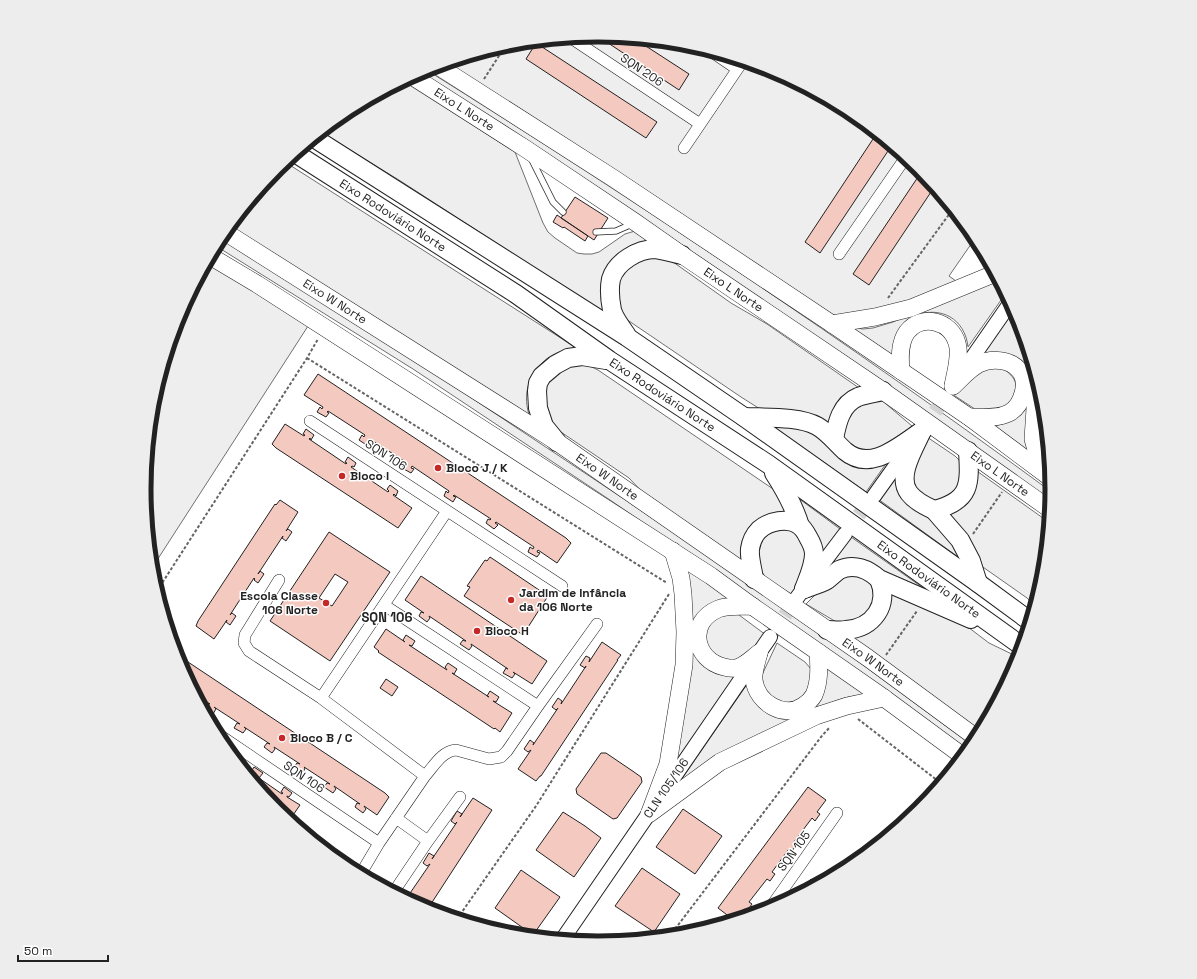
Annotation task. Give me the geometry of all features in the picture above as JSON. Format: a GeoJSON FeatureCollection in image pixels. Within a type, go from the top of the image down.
{"type":"FeatureCollection","features":[{"type":"Feature","properties":{"kind":"highway","name":"Eixo Rodoviário Norte"},"geometry":{"type":"LineString","coordinates":[[318,141],[627,336],[978,582],[1027,619]]}},
{"type":"Feature","properties":{"kind":"highway","name":"Eixo Rodoviário Norte"},"geometry":{"type":"LineString","coordinates":[[300,156],[516,294],[609,360],[768,464],[1018,644]]}},
{"type":"Feature","properties":{"kind":"highway"},"geometry":{"type":"LineString","coordinates":[[627,336],[613,312],[610,291],[612,278],[618,268],[628,258],[637,253],[650,250],[656,249],[682,255]]}},
{"type":"Feature","properties":{"kind":"highway"},"geometry":{"type":"LineString","coordinates":[[557,442],[544,426],[538,408],[536,391],[542,376],[555,365],[568,358],[582,356],[609,360]]}},
{"type":"Feature","properties":{"kind":"highway"},"geometry":{"type":"LineString","coordinates":[[834,439],[837,424],[843,410],[850,402],[858,397],[883,391]]}},
{"type":"Feature","properties":{"kind":"highway"},"geometry":{"type":"LineString","coordinates":[[744,417],[794,419],[807,422],[818,427],[834,439],[853,457],[870,459],[881,457],[922,430]]}},
{"type":"Feature","properties":{"kind":"highway"},"geometry":{"type":"LineString","coordinates":[[922,430],[907,463],[904,483],[908,492],[919,502],[934,510],[960,540],[971,561],[978,582]]}},
{"type":"Feature","properties":{"kind":"highway"},"geometry":{"type":"LineString","coordinates":[[934,510],[951,505],[960,498],[966,490],[970,474],[968,451]]}},
{"type":"Feature","properties":{"kind":"highway"},"geometry":{"type":"LineString","coordinates":[[768,464],[787,493],[797,515],[800,526]]}},
{"type":"Feature","properties":{"kind":"highway"},"geometry":{"type":"LineString","coordinates":[[754,579],[750,554],[755,534],[760,529],[782,520],[792,522],[800,526],[805,531],[812,544],[814,553],[814,562],[811,571],[800,594]]}},
{"type":"Feature","properties":{"kind":"highway"},"geometry":{"type":"LineString","coordinates":[[800,594],[827,580],[838,571],[846,567],[856,567],[866,569],[879,579],[1004,633]]}},
{"type":"Feature","properties":{"kind":"highway"},"geometry":{"type":"LineString","coordinates":[[827,630],[847,630],[863,625],[874,617],[881,608],[883,596],[879,579]]}},
{"type":"Feature","properties":{"kind":"main road","name":"Eixo L Norte"},"geometry":{"type":"LineString","coordinates":[[444,70],[613,178],[832,324],[969,417],[1045,474]]}},
{"type":"Feature","properties":{"kind":"main road","name":"Eixo L Norte"},"geometry":{"type":"LineString","coordinates":[[418,80],[526,148],[635,222],[883,391],[1045,506]]}},
{"type":"Feature","properties":{"kind":"main road","name":"Eixo W Norte"},"geometry":{"type":"LineString","coordinates":[[230,235],[557,442],[868,658],[973,735]]}},
{"type":"Feature","properties":{"kind":"main road","name":"Eixo W Norte"},"geometry":{"type":"LineString","coordinates":[[215,259],[257,284],[673,551],[884,698],[959,754]]}},
{"type":"Feature","properties":{"kind":"main road"},"geometry":{"type":"LineString","coordinates":[[832,324],[875,317],[912,308],[991,275]]}},
{"type":"Feature","properties":{"kind":"main road"},"geometry":{"type":"LineString","coordinates":[[901,371],[900,355],[903,340],[907,332],[919,323],[931,321],[940,323],[953,333],[957,344],[958,352],[951,388]]}},
{"type":"Feature","properties":{"kind":"main road"},"geometry":{"type":"LineString","coordinates":[[951,388],[979,364],[992,360],[1007,362],[1018,369],[1021,373],[1024,387],[1020,403],[1015,408],[1009,413],[997,417],[969,417]]}},
{"type":"Feature","properties":{"kind":"main road"},"geometry":{"type":"LineString","coordinates":[[1036,396],[1033,439],[1038,457],[1045,470]]}},
{"type":"Feature","properties":{"kind":"main road"},"geometry":{"type":"LineString","coordinates":[[649,813],[668,764],[684,665],[684,594],[673,551]]}},
{"type":"Feature","properties":{"kind":"main road"},"geometry":{"type":"LineString","coordinates":[[752,606],[727,607],[719,609],[700,623],[697,637],[705,655],[719,666],[736,669],[759,653]]}},
{"type":"Feature","properties":{"kind":"main road"},"geometry":{"type":"LineString","coordinates":[[759,653],[754,679],[757,689],[762,698],[781,711],[798,709],[809,701],[814,694],[818,682],[819,672],[818,652]]}},
{"type":"Feature","properties":{"kind":"main road"},"geometry":{"type":"LineString","coordinates":[[649,813],[720,762],[816,716],[847,706],[884,698]]}},
{"type":"Feature","properties":{"kind":"street","name":"SQN 206"},"geometry":{"type":"LineString","coordinates":[[578,43],[700,124]]}},
{"type":"Feature","properties":{"kind":"street"},"geometry":{"type":"LineString","coordinates":[[684,148],[740,65]]}},
{"type":"Feature","properties":{"kind":"street"},"geometry":{"type":"LineString","coordinates":[[839,254],[903,161]]}},
{"type":"Feature","properties":{"kind":"street"},"geometry":{"type":"LineString","coordinates":[[951,388],[1007,308]]}},
{"type":"Feature","properties":{"kind":"street","name":"SQN 106"},"geometry":{"type":"LineString","coordinates":[[310,421],[562,586]]}},
{"type":"Feature","properties":{"kind":"street"},"geometry":{"type":"LineString","coordinates":[[874,496],[922,430]]}},
{"type":"Feature","properties":{"kind":"street"},"geometry":{"type":"LineString","coordinates":[[321,698],[447,511]]}},
{"type":"Feature","properties":{"kind":"street"},"geometry":{"type":"LineString","coordinates":[[800,594],[845,534]]}},
{"type":"Feature","properties":{"kind":"street"},"geometry":{"type":"LineString","coordinates":[[279,580],[245,635],[244,643],[249,651],[321,698],[425,776]]}},
{"type":"Feature","properties":{"kind":"street"},"geometry":{"type":"LineString","coordinates":[[384,605],[538,706]]}},
{"type":"Feature","properties":{"kind":"street"},"geometry":{"type":"LineString","coordinates":[[363,870],[379,843],[425,776],[446,752],[456,750],[489,759],[501,756],[507,752],[597,624]]}},
{"type":"Feature","properties":{"kind":"street","name":"CLN 105/106"},"geometry":{"type":"LineString","coordinates":[[565,936],[770,637]]}},
{"type":"Feature","properties":{"kind":"street","name":"SQN 106"},"geometry":{"type":"LineString","coordinates":[[228,741],[379,843]]}},
{"type":"Feature","properties":{"kind":"street"},"geometry":{"type":"LineString","coordinates":[[396,888],[428,841],[460,798]]}},
{"type":"Feature","properties":{"kind":"street","name":"SQN 105"},"geometry":{"type":"LineString","coordinates":[[778,899],[837,813]]}},
{"type":"Feature","properties":{"kind":"street"},"geometry":{"type":"LineString","coordinates":[[396,818],[428,841]]}},
{"type":"Feature","properties":{"kind":"lane"},"geometry":{"type":"LineString","coordinates":[[526,148],[553,202],[563,212]]}},
{"type":"Feature","properties":{"kind":"lane"},"geometry":{"type":"LineString","coordinates":[[596,232],[616,231],[635,222]]}},
{"type":"Feature","properties":{"kind":"path"},"geometry":{"type":"LineString","coordinates":[[477,90],[501,53]]}},
{"type":"Feature","properties":{"kind":"path"},"geometry":{"type":"LineString","coordinates":[[888,298],[950,213]]}},
{"type":"Feature","properties":{"kind":"path"},"geometry":{"type":"LineString","coordinates":[[162,584],[307,358],[318,338]]}},
{"type":"Feature","properties":{"kind":"path"},"geometry":{"type":"LineString","coordinates":[[307,358],[684,594]]}},
{"type":"Feature","properties":{"kind":"path"},"geometry":{"type":"LineString","coordinates":[[972,534],[1002,492]]}},
{"type":"Feature","properties":{"kind":"path"},"geometry":{"type":"LineString","coordinates":[[885,656],[917,612]]}},
{"type":"Feature","properties":{"kind":"path"},"geometry":{"type":"LineString","coordinates":[[857,719],[938,781]]}},
{"type":"Feature","properties":{"kind":"path"},"geometry":{"type":"LineString","coordinates":[[674,930],[821,737],[831,726]]}},
{"type":"Feature","properties":{"kind":"shaded area"},"geometry":{"type":"Polygon","coordinates":[[[598,42],[657,46],[714,57],[770,76],[796,88],[847,117],[871,134],[915,173],[954,217],[972,243],[949,276],[956,281],[916,302],[834,321],[450,68],[483,57],[540,46],[598,42]]]}},
{"type":"Feature","properties":{"kind":"shaded area"},"geometry":{"type":"Polygon","coordinates":[[[433,74],[664,222],[743,275],[899,382],[1046,488],[1046,499],[827,344],[665,233],[425,77],[433,74]]]}},
{"type":"Feature","properties":{"kind":"shaded area"},"geometry":{"type":"Polygon","coordinates":[[[409,85],[515,152],[548,232],[577,253],[592,254],[599,252],[625,234],[635,231],[651,242],[602,289],[601,298],[606,314],[402,182],[325,135],[350,117],[409,85]]]}},
{"type":"Feature","properties":{"kind":"shaded area"},"geometry":{"type":"Polygon","coordinates":[[[290,165],[578,349],[556,353],[544,361],[536,370],[529,383],[526,398],[528,413],[531,421],[233,231],[262,194],[290,165]]]}},
{"type":"Feature","properties":{"kind":"shaded area"},"geometry":{"type":"Polygon","coordinates":[[[226,242],[416,361],[624,499],[821,634],[968,742],[963,750],[758,601],[610,500],[413,369],[221,249],[226,242]]]}},
{"type":"Feature","properties":{"kind":"shaded area"},"geometry":{"type":"Polygon","coordinates":[[[666,257],[731,303],[767,324],[862,390],[830,424],[760,409],[626,319],[622,314],[615,285],[635,260],[666,257]]]}},
{"type":"Feature","properties":{"kind":"shaded area"},"geometry":{"type":"Polygon","coordinates":[[[212,264],[310,323],[157,560],[152,519],[151,490],[152,460],[160,402],[166,374],[185,318],[212,264]]]}},
{"type":"Feature","properties":{"kind":"shaded area"},"geometry":{"type":"Polygon","coordinates":[[[992,277],[1003,298],[968,347],[966,337],[962,329],[957,322],[950,317],[933,312],[914,316],[897,363],[843,326],[863,329],[873,328],[893,322],[992,277]]]}},
{"type":"Feature","properties":{"kind":"shaded area"},"geometry":{"type":"Polygon","coordinates":[[[1009,312],[1031,374],[1029,402],[1030,458],[994,426],[1009,421],[1025,377],[979,356],[1009,312]]]}},
{"type":"Feature","properties":{"kind":"shaded area"},"geometry":{"type":"Polygon","coordinates":[[[574,363],[590,366],[598,370],[776,491],[792,517],[772,517],[749,566],[647,497],[629,478],[552,426],[539,399],[555,369],[574,363]]]}},
{"type":"Feature","properties":{"kind":"shaded area"},"geometry":{"type":"Polygon","coordinates":[[[1001,367],[1012,376],[1016,384],[1016,389],[1010,406],[981,413],[952,394],[980,368],[1001,367]]]}},
{"type":"Feature","properties":{"kind":"shaded area"},"geometry":{"type":"Polygon","coordinates":[[[879,398],[912,426],[879,452],[869,456],[843,442],[844,411],[879,398]]]}},
{"type":"Feature","properties":{"kind":"shaded area"},"geometry":{"type":"Polygon","coordinates":[[[771,425],[811,429],[843,457],[890,458],[866,492],[771,425]]]}},
{"type":"Feature","properties":{"kind":"shaded area"},"geometry":{"type":"Polygon","coordinates":[[[927,437],[955,456],[962,466],[963,486],[943,504],[917,495],[911,475],[927,437]]]}},
{"type":"Feature","properties":{"kind":"shaded area"},"geometry":{"type":"Polygon","coordinates":[[[901,466],[934,519],[965,562],[878,499],[901,466]]]}},
{"type":"Feature","properties":{"kind":"shaded area"},"geometry":{"type":"Polygon","coordinates":[[[974,469],[1045,519],[1042,548],[1032,603],[980,565],[943,513],[974,469]]]}},
{"type":"Feature","properties":{"kind":"shaded area"},"geometry":{"type":"Polygon","coordinates":[[[794,495],[840,529],[815,565],[794,495]]]}},
{"type":"Feature","properties":{"kind":"shaded area"},"geometry":{"type":"Polygon","coordinates":[[[780,526],[800,533],[808,556],[793,595],[767,579],[759,568],[757,543],[780,526]]]}},
{"type":"Feature","properties":{"kind":"shaded area"},"geometry":{"type":"Polygon","coordinates":[[[851,537],[936,597],[889,576],[826,572],[851,537]]]}},
{"type":"Feature","properties":{"kind":"shaded area"},"geometry":{"type":"Polygon","coordinates":[[[681,565],[735,601],[727,601],[695,643],[741,673],[670,771],[675,751],[681,565]]]}},
{"type":"Feature","properties":{"kind":"shaded area"},"geometry":{"type":"Polygon","coordinates":[[[856,573],[873,584],[875,609],[843,626],[806,604],[827,583],[856,573]]]}},
{"type":"Feature","properties":{"kind":"shaded area"},"geometry":{"type":"Polygon","coordinates":[[[884,587],[960,621],[989,643],[1014,655],[1000,687],[975,731],[848,637],[857,636],[884,587]]]}},
{"type":"Feature","properties":{"kind":"shaded area"},"geometry":{"type":"Polygon","coordinates":[[[735,612],[766,635],[742,661],[720,661],[706,644],[706,629],[712,618],[735,612]]]}},
{"type":"Feature","properties":{"kind":"shaded area"},"geometry":{"type":"Polygon","coordinates":[[[777,643],[805,662],[811,669],[812,688],[793,705],[768,698],[761,677],[777,643]]]}},
{"type":"Feature","properties":{"kind":"shaded area"},"geometry":{"type":"Polygon","coordinates":[[[823,665],[867,696],[847,697],[817,709],[679,783],[750,680],[751,687],[798,713],[823,665]]]}},
{"type":"Feature","properties":{"kind":"building"},"geometry":{"type":"Polygon","coordinates":[[[607,42],[644,45],[689,74],[679,90],[607,42]]]}},
{"type":"Feature","properties":{"kind":"building"},"geometry":{"type":"Polygon","coordinates":[[[541,46],[657,122],[646,138],[526,59],[533,47],[541,46]]]}},
{"type":"Feature","properties":{"kind":"building"},"geometry":{"type":"Polygon","coordinates":[[[874,137],[889,149],[820,253],[805,242],[874,137]]]}},
{"type":"Feature","properties":{"kind":"building"},"geometry":{"type":"Polygon","coordinates":[[[918,176],[932,191],[869,285],[853,274],[918,176]]]}},
{"type":"Feature","properties":{"kind":"building"},"geometry":{"type":"Polygon","coordinates":[[[575,197],[608,218],[594,240],[561,218],[575,197]]]}},
{"type":"Feature","properties":{"kind":"building"},"geometry":{"type":"Polygon","coordinates":[[[557,215],[588,236],[585,241],[564,227],[563,228],[553,222],[557,215]]]}},
{"type":"Feature","properties":{"kind":"building","name":"Bloco J / K"},"geometry":{"type":"Polygon","coordinates":[[[318,374],[566,538],[571,543],[557,563],[538,550],[537,552],[540,553],[537,557],[528,552],[530,547],[533,549],[534,547],[496,522],[495,523],[498,525],[494,529],[486,523],[488,519],[491,519],[454,495],[453,496],[456,497],[453,502],[444,496],[446,491],[448,493],[449,491],[412,466],[411,468],[414,469],[411,473],[402,468],[404,463],[407,463],[370,439],[369,440],[372,441],[368,446],[359,440],[362,435],[364,437],[365,435],[328,411],[327,412],[329,413],[326,417],[317,412],[320,407],[322,409],[323,407],[304,395],[318,374]]]}},
{"type":"Feature","properties":{"kind":"building","name":"Bloco I"},"geometry":{"type":"Polygon","coordinates":[[[285,424],[304,436],[305,435],[303,434],[306,429],[314,435],[311,440],[310,438],[309,439],[346,464],[347,463],[345,462],[348,457],[356,463],[354,467],[351,467],[388,492],[389,491],[387,489],[390,485],[398,491],[396,496],[394,494],[393,495],[412,508],[398,528],[276,448],[272,444],[285,424]]]}},
{"type":"Feature","properties":{"kind":"building"},"geometry":{"type":"Polygon","coordinates":[[[280,500],[298,512],[286,531],[288,529],[292,532],[286,541],[282,538],[283,536],[258,574],[260,571],[264,574],[258,583],[254,580],[254,578],[230,615],[232,613],[236,616],[230,625],[226,622],[227,620],[214,639],[196,626],[198,621],[275,504],[276,505],[280,500]]]}},
{"type":"Feature","properties":{"kind":"building","name":"Escola Classe 106 Norte"},"geometry":{"type":"Polygon","coordinates":[[[329,532],[390,572],[330,661],[270,621],[329,532]],[[335,574],[319,598],[332,606],[348,582],[335,574]]]}},
{"type":"Feature","properties":{"kind":"building","name":"Jardim de Infância da 106 Norte"},"geometry":{"type":"Polygon","coordinates":[[[490,557],[548,596],[523,635],[464,596],[470,587],[467,586],[485,560],[487,561],[490,557]]]}},
{"type":"Feature","properties":{"kind":"building","name":"Bloco H"},"geometry":{"type":"Polygon","coordinates":[[[421,576],[547,661],[532,684],[513,672],[515,674],[512,678],[503,673],[506,668],[508,669],[471,644],[472,646],[469,650],[460,644],[463,640],[466,641],[429,616],[430,618],[427,622],[419,616],[421,612],[424,613],[405,600],[421,576]]]}},
{"type":"Feature","properties":{"kind":"building"},"geometry":{"type":"Polygon","coordinates":[[[386,629],[405,642],[403,640],[406,635],[415,641],[412,646],[409,645],[447,670],[445,667],[448,663],[457,669],[454,674],[452,673],[487,696],[490,691],[499,697],[496,702],[493,701],[512,713],[500,732],[378,652],[379,651],[374,647],[386,629]]]}},
{"type":"Feature","properties":{"kind":"building"},"geometry":{"type":"Polygon","coordinates":[[[602,642],[621,655],[541,776],[536,781],[518,769],[531,750],[528,752],[524,749],[530,740],[534,743],[533,745],[558,708],[556,710],[552,707],[558,698],[562,701],[561,704],[585,668],[580,665],[586,656],[590,658],[589,662],[602,642]]]}},
{"type":"Feature","properties":{"kind":"building","name":"Bloco B / C"},"geometry":{"type":"Polygon","coordinates":[[[185,660],[389,797],[377,815],[364,806],[366,809],[363,813],[355,807],[357,803],[360,804],[334,786],[336,789],[333,793],[324,787],[327,783],[330,784],[304,767],[303,773],[294,767],[297,763],[300,764],[274,747],[275,749],[272,753],[264,747],[267,743],[270,744],[244,727],[246,729],[243,733],[234,728],[237,723],[240,724],[214,707],[216,709],[213,714],[211,712],[206,704],[210,704],[204,701],[185,660]]]}},
{"type":"Feature","properties":{"kind":"building"},"geometry":{"type":"Polygon","coordinates":[[[386,679],[398,687],[392,696],[380,688],[386,679]]]}},
{"type":"Feature","properties":{"kind":"building"},"geometry":{"type":"Polygon","coordinates":[[[601,753],[606,753],[634,772],[641,777],[642,782],[617,818],[613,819],[577,794],[576,789],[601,753]]]}},
{"type":"Feature","properties":{"kind":"building"},"geometry":{"type":"Polygon","coordinates":[[[254,767],[263,773],[259,778],[256,776],[282,794],[283,793],[281,792],[284,787],[292,793],[289,797],[287,797],[300,805],[292,816],[251,772],[254,767]]]}},
{"type":"Feature","properties":{"kind":"building"},"geometry":{"type":"Polygon","coordinates":[[[808,787],[826,800],[817,812],[820,814],[815,821],[812,818],[794,842],[797,844],[792,851],[789,849],[772,872],[775,874],[770,881],[767,879],[749,902],[752,904],[747,911],[744,909],[741,913],[730,917],[718,908],[808,787]]]}},
{"type":"Feature","properties":{"kind":"building"},"geometry":{"type":"Polygon","coordinates":[[[924,793],[926,794],[915,806],[914,807],[924,793]]]}},
{"type":"Feature","properties":{"kind":"building"},"geometry":{"type":"Polygon","coordinates":[[[473,798],[492,810],[431,904],[409,895],[430,864],[427,866],[423,863],[429,853],[434,856],[432,859],[457,822],[455,824],[451,821],[457,811],[462,814],[460,817],[473,798]]]}},
{"type":"Feature","properties":{"kind":"building"},"geometry":{"type":"Polygon","coordinates":[[[683,809],[722,836],[695,874],[656,847],[683,809]]]}},
{"type":"Feature","properties":{"kind":"building"},"geometry":{"type":"Polygon","coordinates":[[[563,812],[601,838],[574,877],[536,850],[563,812]]]}},
{"type":"Feature","properties":{"kind":"building"},"geometry":{"type":"Polygon","coordinates":[[[642,868],[680,894],[654,932],[615,906],[642,868]]]}},
{"type":"Feature","properties":{"kind":"building"},"geometry":{"type":"Polygon","coordinates":[[[521,870],[560,897],[535,932],[527,931],[495,908],[521,870]]]}},
{"type":"Feature","properties":{"kind":"building"},"geometry":{"type":"Polygon","coordinates":[[[811,879],[814,881],[806,886],[811,879]]]}},
{"type":"Feature","properties":{"kind":"tunnel"},"geometry":{"type":"LineString","coordinates":[[923,429],[949,392]]}},
{"type":"Feature","properties":{"kind":"tunnel"},"geometry":{"type":"LineString","coordinates":[[846,532],[873,496]]}},
{"type":"Feature","properties":{"kind":"tunnel"},"geometry":{"type":"LineString","coordinates":[[773,633],[796,599]]}},
{"type":"Feature","properties":{"kind":"place","name":"Bloco J / K"},"geometry":{"type":"Point","coordinates":[438,468]}},
{"type":"Feature","properties":{"kind":"place","name":"Bloco I"},"geometry":{"type":"Point","coordinates":[342,476]}},
{"type":"Feature","properties":{"kind":"place","name":"Jardim de Infância da 106 Norte"},"geometry":{"type":"Point","coordinates":[511,600]}},
{"type":"Feature","properties":{"kind":"place","name":"Escola Classe 106 Norte"},"geometry":{"type":"Point","coordinates":[326,603]}},
{"type":"Feature","properties":{"kind":"place","name":"Bloco H"},"geometry":{"type":"Point","coordinates":[477,631]}},
{"type":"Feature","properties":{"kind":"place","name":"Bloco B / C"},"geometry":{"type":"Point","coordinates":[282,738]}},
{"type":"Feature","properties":{"kind":"district","name":"SQN 106"},"geometry":{"type":"Point","coordinates":[387,617]}}]}
